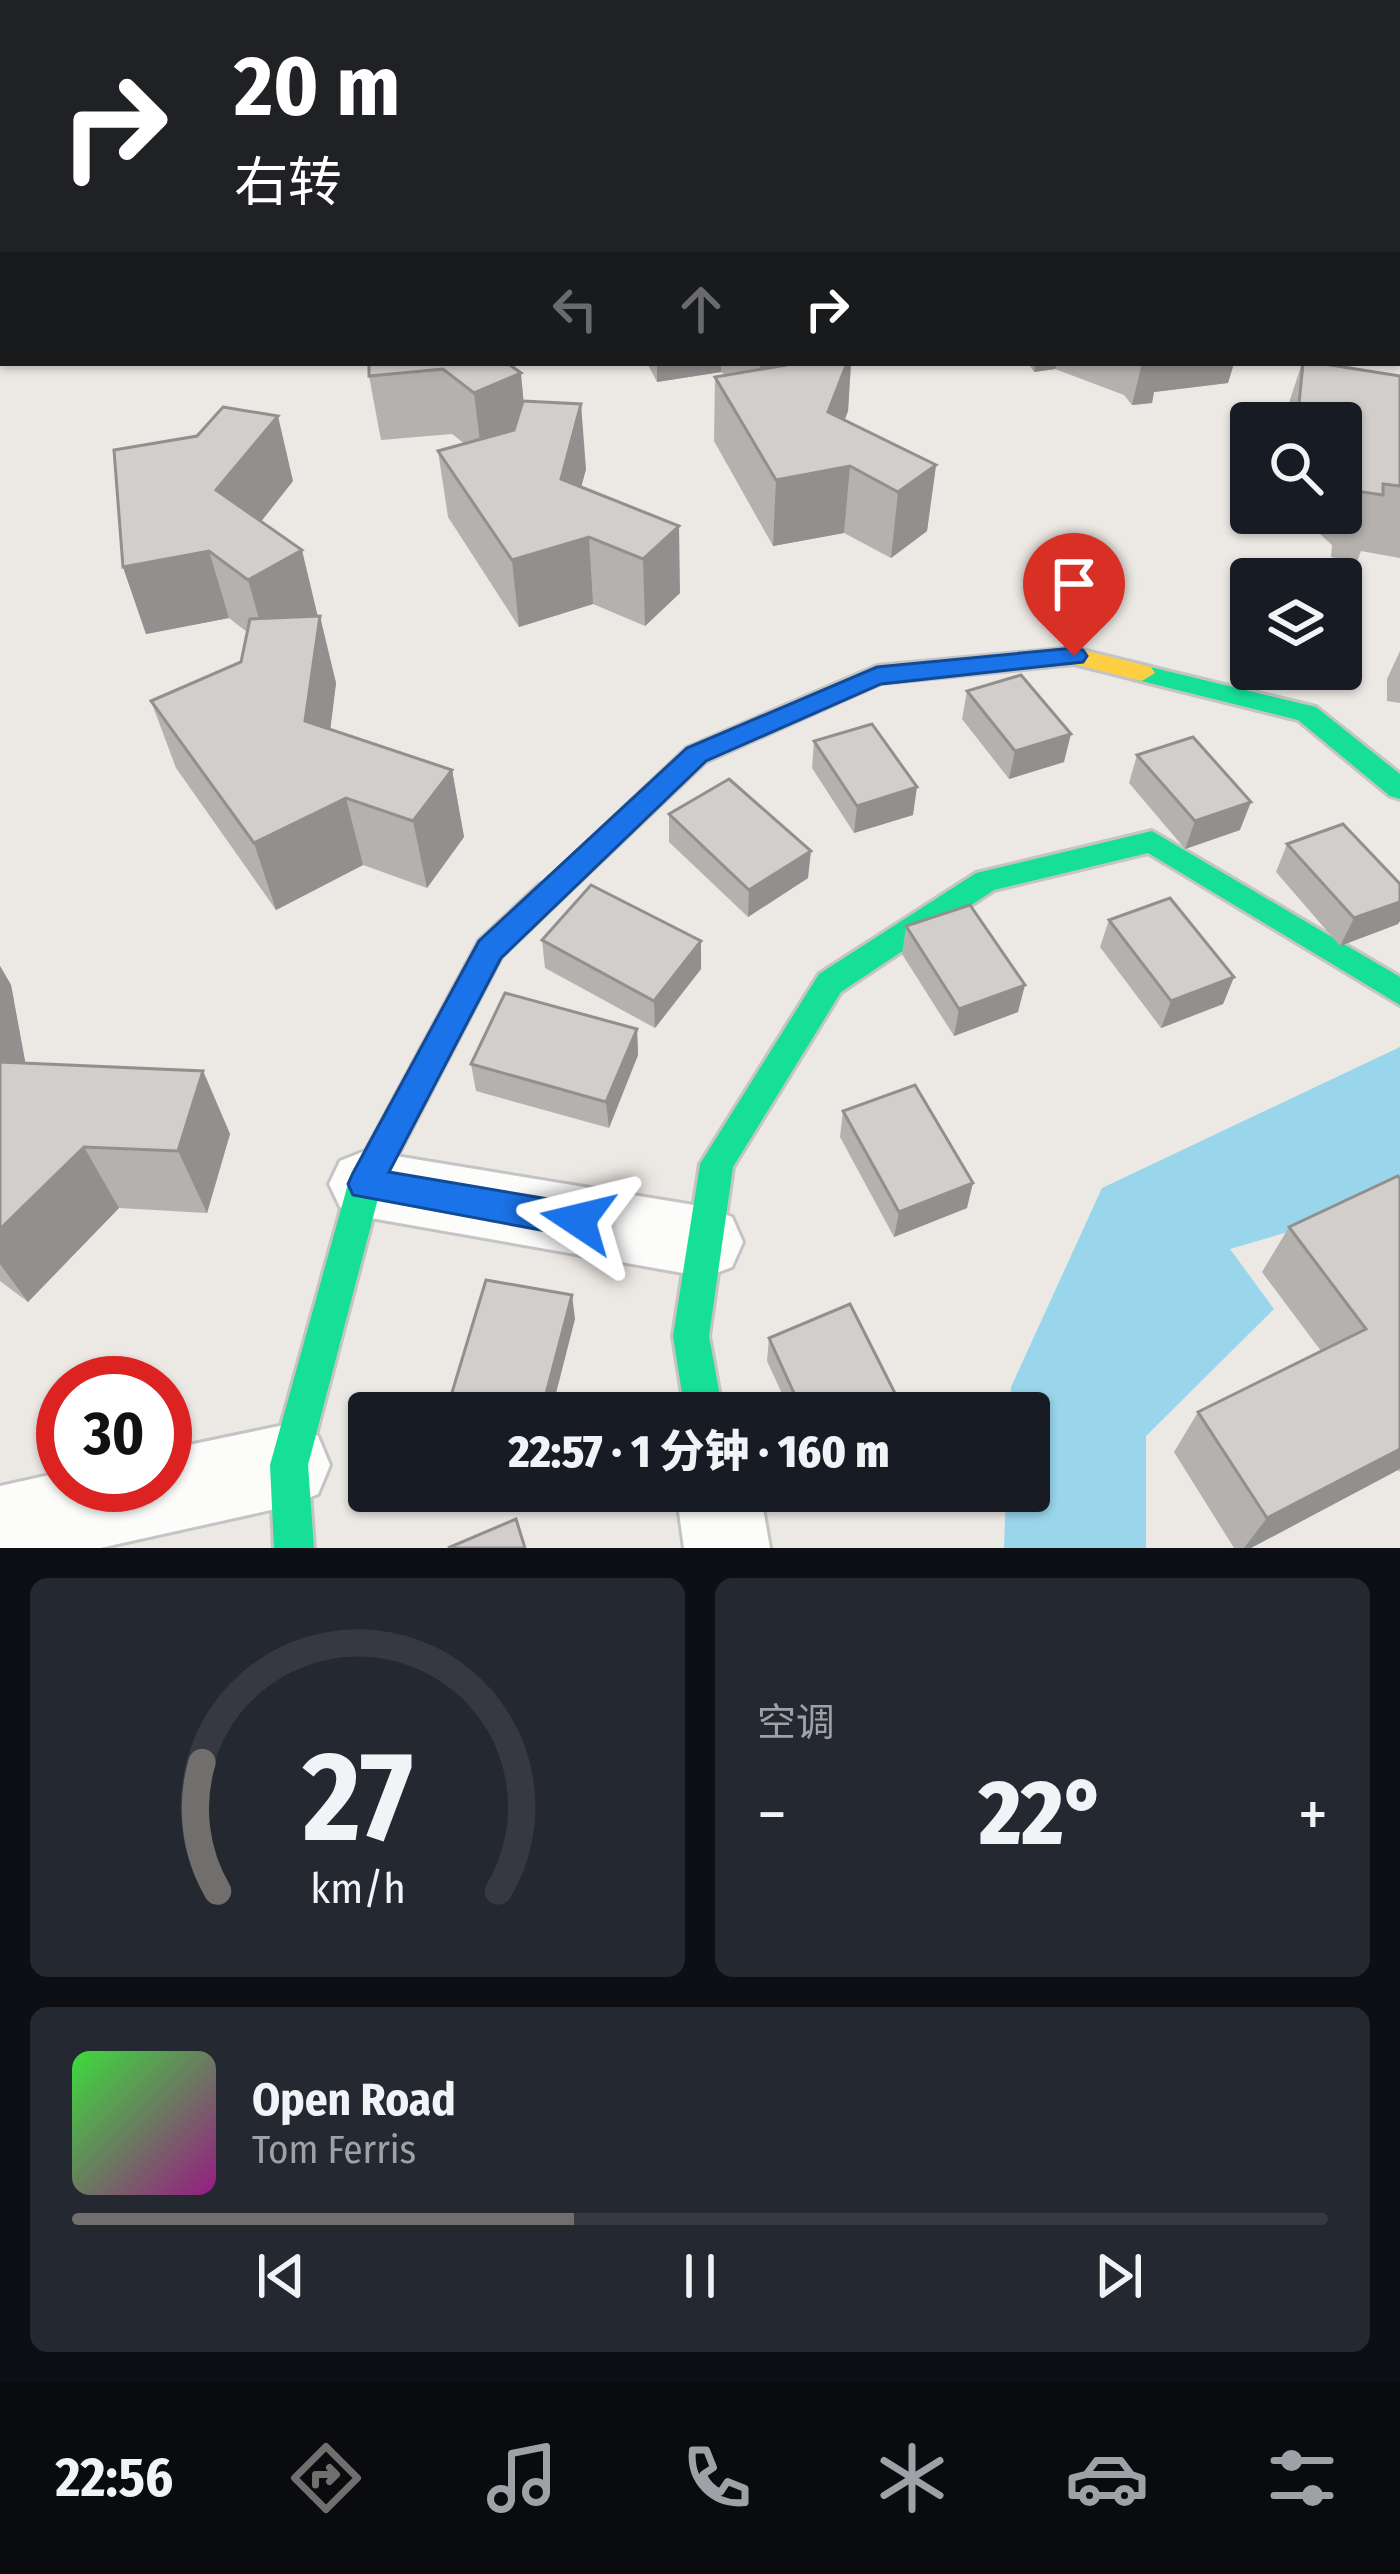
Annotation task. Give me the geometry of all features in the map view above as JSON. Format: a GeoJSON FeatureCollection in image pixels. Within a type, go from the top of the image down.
{"type":"FeatureCollection","features":[{"type":"Feature","properties":{"kind":"street"},"geometry":{"type":"LineString","coordinates":[[294,1548],[289,1465],[365,1184],[490,949],[696,754],[877,676],[1074,656],[1307,712],[1400,790]]}},
{"type":"Feature","properties":{"kind":"street"},"geometry":{"type":"LineString","coordinates":[[700,1392],[691,1336],[717,1164],[830,983],[986,881],[1152,842],[1400,992]]}},
{"type":"Feature","properties":{"kind":"street"},"geometry":{"type":"LineString","coordinates":[[365,1184],[706,1242]]}},
{"type":"Feature","properties":{"kind":"street"},"geometry":{"type":"LineString","coordinates":[[0,1528],[289,1465]]}},
{"type":"Feature","properties":{"kind":"street"},"geometry":{"type":"LineString","coordinates":[[721,1512],[727,1548]]}},
{"type":"Feature","properties":{"kind":"water"},"geometry":{"type":"Polygon","coordinates":[[[1400,1047],[1400,1199],[1230,1249],[1274,1309],[1146,1436],[1146,1548],[1004,1548],[1005,1512],[1050,1512],[1050,1392],[1011,1392],[1011,1387],[1102,1188],[1400,1047]]]}},
{"type":"Feature","properties":{"kind":"building"},"geometry":{"type":"Polygon","coordinates":[[[369,366],[511,366],[521,373],[474,393],[443,369],[369,376],[369,366]]]}},
{"type":"Feature","properties":{"kind":"building"},"geometry":{"type":"Polygon","coordinates":[[[781,366],[846,366],[828,412],[936,465],[898,492],[850,466],[776,480],[715,377],[781,366]]]}},
{"type":"Feature","properties":{"kind":"building"},"geometry":{"type":"Polygon","coordinates":[[[1303,366],[1400,376],[1400,486],[1383,484],[1383,495],[1362,492],[1362,402],[1299,402],[1303,366]]]}},
{"type":"Feature","properties":{"kind":"building"},"geometry":{"type":"Polygon","coordinates":[[[523,401],[581,404],[561,479],[679,526],[643,559],[589,537],[512,560],[438,451],[514,430],[523,401]]]}},
{"type":"Feature","properties":{"kind":"building"},"geometry":{"type":"Polygon","coordinates":[[[223,407],[278,416],[216,490],[302,550],[248,580],[209,551],[123,567],[114,450],[197,436],[223,407]]]}},
{"type":"Feature","properties":{"kind":"building"},"geometry":{"type":"Polygon","coordinates":[[[320,616],[305,721],[452,770],[413,821],[346,798],[254,843],[151,701],[241,662],[250,619],[320,616]]]}},
{"type":"Feature","properties":{"kind":"building"},"geometry":{"type":"Polygon","coordinates":[[[1021,675],[1071,734],[1015,751],[967,691],[1021,675]]]}},
{"type":"Feature","properties":{"kind":"building"},"geometry":{"type":"Polygon","coordinates":[[[872,724],[917,787],[857,806],[814,741],[872,724]]]}},
{"type":"Feature","properties":{"kind":"building"},"geometry":{"type":"Polygon","coordinates":[[[1193,737],[1251,802],[1195,821],[1137,755],[1193,737]]]}},
{"type":"Feature","properties":{"kind":"building"},"geometry":{"type":"Polygon","coordinates":[[[729,779],[811,851],[749,890],[669,814],[729,779]]]}},
{"type":"Feature","properties":{"kind":"building"},"geometry":{"type":"Polygon","coordinates":[[[1343,824],[1400,884],[1400,902],[1354,918],[1287,844],[1343,824]]]}},
{"type":"Feature","properties":{"kind":"building"},"geometry":{"type":"Polygon","coordinates":[[[591,885],[701,941],[654,1001],[542,940],[591,885]]]}},
{"type":"Feature","properties":{"kind":"building"},"geometry":{"type":"Polygon","coordinates":[[[1170,898],[1234,977],[1171,1001],[1109,920],[1170,898]]]}},
{"type":"Feature","properties":{"kind":"building"},"geometry":{"type":"Polygon","coordinates":[[[970,905],[1025,985],[959,1009],[906,926],[970,905]]]}},
{"type":"Feature","properties":{"kind":"building"},"geometry":{"type":"Polygon","coordinates":[[[505,993],[637,1029],[606,1102],[471,1064],[505,993]]]}},
{"type":"Feature","properties":{"kind":"building"},"geometry":{"type":"Polygon","coordinates":[[[0,1062],[203,1071],[178,1151],[84,1147],[0,1229],[0,1062]]]}},
{"type":"Feature","properties":{"kind":"building"},"geometry":{"type":"Polygon","coordinates":[[[915,1085],[973,1183],[899,1212],[843,1111],[915,1085]]]}},
{"type":"Feature","properties":{"kind":"building"},"geometry":{"type":"Polygon","coordinates":[[[1398,1176],[1400,1449],[1267,1518],[1198,1412],[1366,1329],[1289,1227],[1398,1176]]]}},
{"type":"Feature","properties":{"kind":"building"},"geometry":{"type":"Polygon","coordinates":[[[486,1280],[572,1295],[547,1392],[452,1392],[486,1280]]]}},
{"type":"Feature","properties":{"kind":"building"},"geometry":{"type":"Polygon","coordinates":[[[850,1304],[894,1392],[793,1392],[769,1338],[850,1304]]]}},
{"type":"Feature","properties":{"kind":"building"},"geometry":{"type":"Polygon","coordinates":[[[516,1519],[525,1548],[448,1548],[516,1519]]]}},
{"type":"Feature","properties":{"kind":"traffic: fast"},"geometry":{"type":"LineString","coordinates":[[1142,673],[1307,713],[1400,789]]}},
{"type":"Feature","properties":{"kind":"traffic: fast"},"geometry":{"type":"LineString","coordinates":[[700,1392],[691,1336],[717,1164],[830,983],[986,881],[1152,842],[1400,992]]}},
{"type":"Feature","properties":{"kind":"traffic: fast"},"geometry":{"type":"LineString","coordinates":[[294,1548],[289,1465],[365,1184],[490,949],[550,892]]}},
{"type":"Feature","properties":{"kind":"traffic: slow"},"geometry":{"type":"LineString","coordinates":[[550,892],[696,755],[877,675],[1074,656],[1142,673]]}},
{"type":"Feature","properties":{"kind":"route"},"geometry":{"type":"LineString","coordinates":[[578,1220],[365,1184],[490,949],[696,754],[877,676],[1074,656]]}}]}
